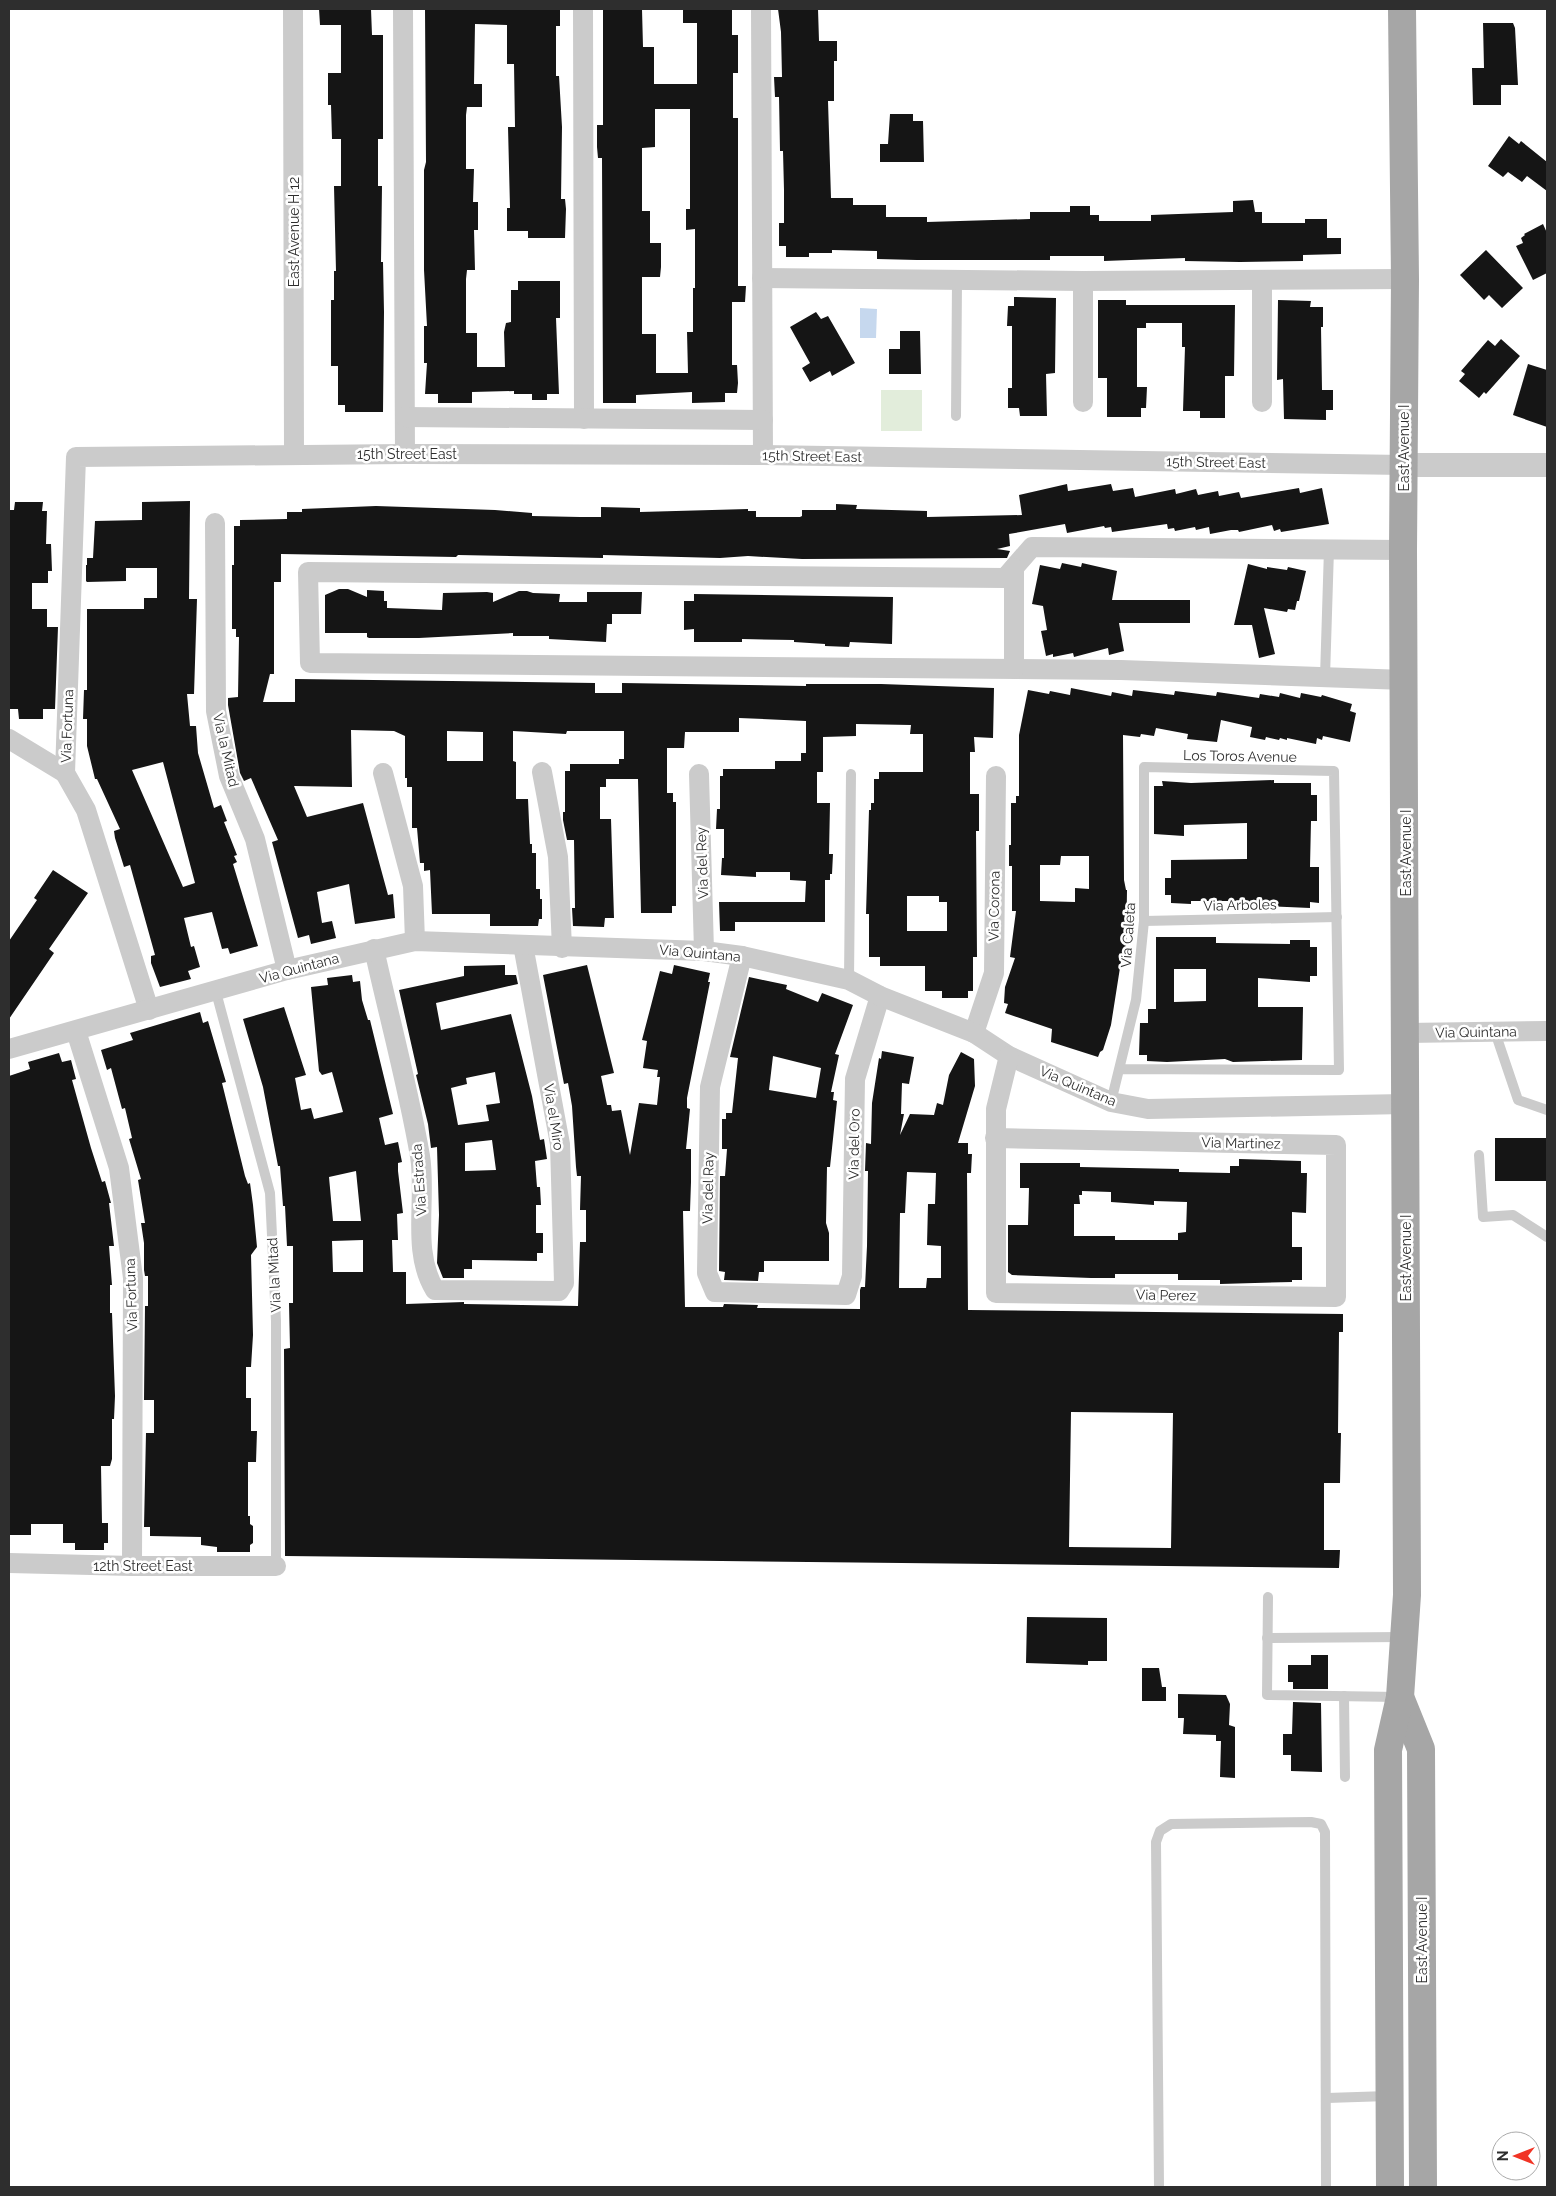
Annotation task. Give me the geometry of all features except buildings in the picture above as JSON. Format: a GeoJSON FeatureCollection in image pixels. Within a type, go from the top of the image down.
{"type":"FeatureCollection","features":[{"type":"Feature","properties":{"kind":"main road","name":"East Avenue I"},"geometry":{"type":"LineString","coordinates":[[1390,2187],[1388,1750],[1400,1697],[1407,1595],[1405,680],[1403,550],[1405,278],[1402,9]]}},
{"type":"Feature","properties":{"kind":"main road","name":"East Avenue I"},"geometry":{"type":"LineString","coordinates":[[1400,1697],[1421,1749],[1423,2187]]}},
{"type":"Feature","properties":{"kind":"main road"},"geometry":{"type":"LineString","coordinates":[[1390,2096],[1422,2096]]}},
{"type":"Feature","properties":{"kind":"street","name":"East Avenue H 12"},"geometry":{"type":"LineString","coordinates":[[293,9],[294,455]]}},
{"type":"Feature","properties":{"kind":"street"},"geometry":{"type":"LineString","coordinates":[[403,9],[405,454]]}},
{"type":"Feature","properties":{"kind":"street"},"geometry":{"type":"LineString","coordinates":[[583,9],[584,419]]}},
{"type":"Feature","properties":{"kind":"street"},"geometry":{"type":"LineString","coordinates":[[761,9],[763,456]]}},
{"type":"Feature","properties":{"kind":"street"},"geometry":{"type":"LineString","coordinates":[[762,278],[1083,281],[1405,278]]}},
{"type":"Feature","properties":{"kind":"street"},"geometry":{"type":"LineString","coordinates":[[1262,280],[1262,402]]}},
{"type":"Feature","properties":{"kind":"street"},"geometry":{"type":"LineString","coordinates":[[1083,281],[1083,402]]}},
{"type":"Feature","properties":{"kind":"street"},"geometry":{"type":"LineString","coordinates":[[405,417],[763,420]]}},
{"type":"Feature","properties":{"kind":"street","name":"15th Street East"},"geometry":{"type":"LineString","coordinates":[[76,456],[405,454],[763,456],[1404,465],[1547,465]]}},
{"type":"Feature","properties":{"kind":"street","name":"Via Fortuna"},"geometry":{"type":"LineString","coordinates":[[76,456],[65,773],[86,810],[149,1010]]}},
{"type":"Feature","properties":{"kind":"street","name":"Via la Mitad"},"geometry":{"type":"LineString","coordinates":[[214,523],[216,711],[229,776],[255,840],[287,970]]}},
{"type":"Feature","properties":{"kind":"street"},"geometry":{"type":"LineString","coordinates":[[1403,550],[1032,547],[1005,578],[308,572],[310,662],[1131,670],[1405,680]]}},
{"type":"Feature","properties":{"kind":"street"},"geometry":{"type":"LineString","coordinates":[[1014,568],[1014,669]]}},
{"type":"Feature","properties":{"kind":"street"},"geometry":{"type":"LineString","coordinates":[[9,739],[65,773]]}},
{"type":"Feature","properties":{"kind":"street"},"geometry":{"type":"LineString","coordinates":[[542,772],[558,857],[562,948]]}},
{"type":"Feature","properties":{"kind":"street"},"geometry":{"type":"LineString","coordinates":[[383,773],[413,886],[415,941]]}},
{"type":"Feature","properties":{"kind":"street","name":"Via del Rey"},"geometry":{"type":"LineString","coordinates":[[699,774],[704,951]]}},
{"type":"Feature","properties":{"kind":"street","name":"Via Corona"},"geometry":{"type":"LineString","coordinates":[[974,1033],[994,973],[996,776]]}},
{"type":"Feature","properties":{"kind":"street","name":"Via Quintana"},"geometry":{"type":"LineString","coordinates":[[9,1049],[216,992],[287,970],[374,948],[415,941],[562,948],[704,951],[742,956],[850,980],[880,996],[974,1033],[1009,1056],[1110,1102],[1148,1109],[1405,1104]]}},
{"type":"Feature","properties":{"kind":"street","name":"Via el Miro"},"geometry":{"type":"LineString","coordinates":[[523,945],[560,1144],[564,1283],[559,1291]]}},
{"type":"Feature","properties":{"kind":"street","name":"Via Estrada"},"geometry":{"type":"LineString","coordinates":[[374,948],[420,1158],[423,1259],[428,1278],[435,1290],[559,1291]]}},
{"type":"Feature","properties":{"kind":"street","name":"Via del Ray"},"geometry":{"type":"LineString","coordinates":[[742,956],[710,1087],[707,1273],[715,1292],[846,1295]]}},
{"type":"Feature","properties":{"kind":"street","name":"Via del Oro"},"geometry":{"type":"LineString","coordinates":[[846,1295],[852,1276],[855,1079],[880,996]]}},
{"type":"Feature","properties":{"kind":"street","name":"Via Fortuna"},"geometry":{"type":"LineString","coordinates":[[76,1031],[120,1168],[133,1278],[132,1566]]}},
{"type":"Feature","properties":{"kind":"street","name":"Via Quintana"},"geometry":{"type":"LineString","coordinates":[[1406,1033],[1547,1032]]}},
{"type":"Feature","properties":{"kind":"street"},"geometry":{"type":"LineString","coordinates":[[995,1138],[996,1109],[1009,1056]]}},
{"type":"Feature","properties":{"kind":"street","name":"Via Perez"},"geometry":{"type":"LineString","coordinates":[[995,1138],[996,1293],[1336,1297]]}},
{"type":"Feature","properties":{"kind":"street","name":"Via Martinez"},"geometry":{"type":"LineString","coordinates":[[995,1138],[1336,1145],[1336,1297]]}},
{"type":"Feature","properties":{"kind":"street","name":"12th Street East"},"geometry":{"type":"LineString","coordinates":[[9,1563],[132,1566],[276,1566]]}},
{"type":"Feature","properties":{"kind":"lane"},"geometry":{"type":"LineString","coordinates":[[956,416],[957,280]]}},
{"type":"Feature","properties":{"kind":"lane"},"geometry":{"type":"LineString","coordinates":[[1324,677],[1330,549]]}},
{"type":"Feature","properties":{"kind":"lane","name":"Los Toros Avenue"},"geometry":{"type":"LineString","coordinates":[[1144,767],[1334,771],[1337,917]]}},
{"type":"Feature","properties":{"kind":"lane","name":"Via Caleta"},"geometry":{"type":"LineString","coordinates":[[1110,1102],[1136,1000],[1144,921],[1144,767]]}},
{"type":"Feature","properties":{"kind":"lane"},"geometry":{"type":"LineString","coordinates":[[850,980],[851,774]]}},
{"type":"Feature","properties":{"kind":"lane"},"geometry":{"type":"LineString","coordinates":[[1119,1069],[1339,1070],[1337,917]]}},
{"type":"Feature","properties":{"kind":"lane","name":"Via Arboles"},"geometry":{"type":"LineString","coordinates":[[1144,921],[1337,917]]}},
{"type":"Feature","properties":{"kind":"lane","name":"Via la Mitad"},"geometry":{"type":"LineString","coordinates":[[216,992],[270,1193],[276,1321],[276,1566]]}},
{"type":"Feature","properties":{"kind":"lane"},"geometry":{"type":"LineString","coordinates":[[1495,1032],[1518,1100],[1547,1110]]}},
{"type":"Feature","properties":{"kind":"lane"},"geometry":{"type":"LineString","coordinates":[[1479,1154],[1483,1217],[1513,1215],[1547,1237]]}},
{"type":"Feature","properties":{"kind":"lane"},"geometry":{"type":"LineString","coordinates":[[1268,1597],[1267,1695],[1400,1697]]}},
{"type":"Feature","properties":{"kind":"lane"},"geometry":{"type":"LineString","coordinates":[[1267,1638],[1404,1637]]}},
{"type":"Feature","properties":{"kind":"lane"},"geometry":{"type":"LineString","coordinates":[[1344,1696],[1345,1777]]}},
{"type":"Feature","properties":{"kind":"lane"},"geometry":{"type":"LineString","coordinates":[[1159,2187],[1156,1842],[1160,1831],[1171,1824],[1311,1822],[1321,1824],[1324,1832],[1327,2098],[1326,2187]]}},
{"type":"Feature","properties":{"kind":"lane"},"geometry":{"type":"LineString","coordinates":[[1327,2098],[1390,2096]]}},
{"type":"Feature","properties":{"kind":"green space"},"geometry":{"type":"Polygon","coordinates":[[[881,390],[922,390],[922,431],[881,431],[881,390]]]}},
{"type":"Feature","properties":{"kind":"water"},"geometry":{"type":"Polygon","coordinates":[[[860,308],[877,309],[876,338],[860,338],[860,308]]]}}]}
